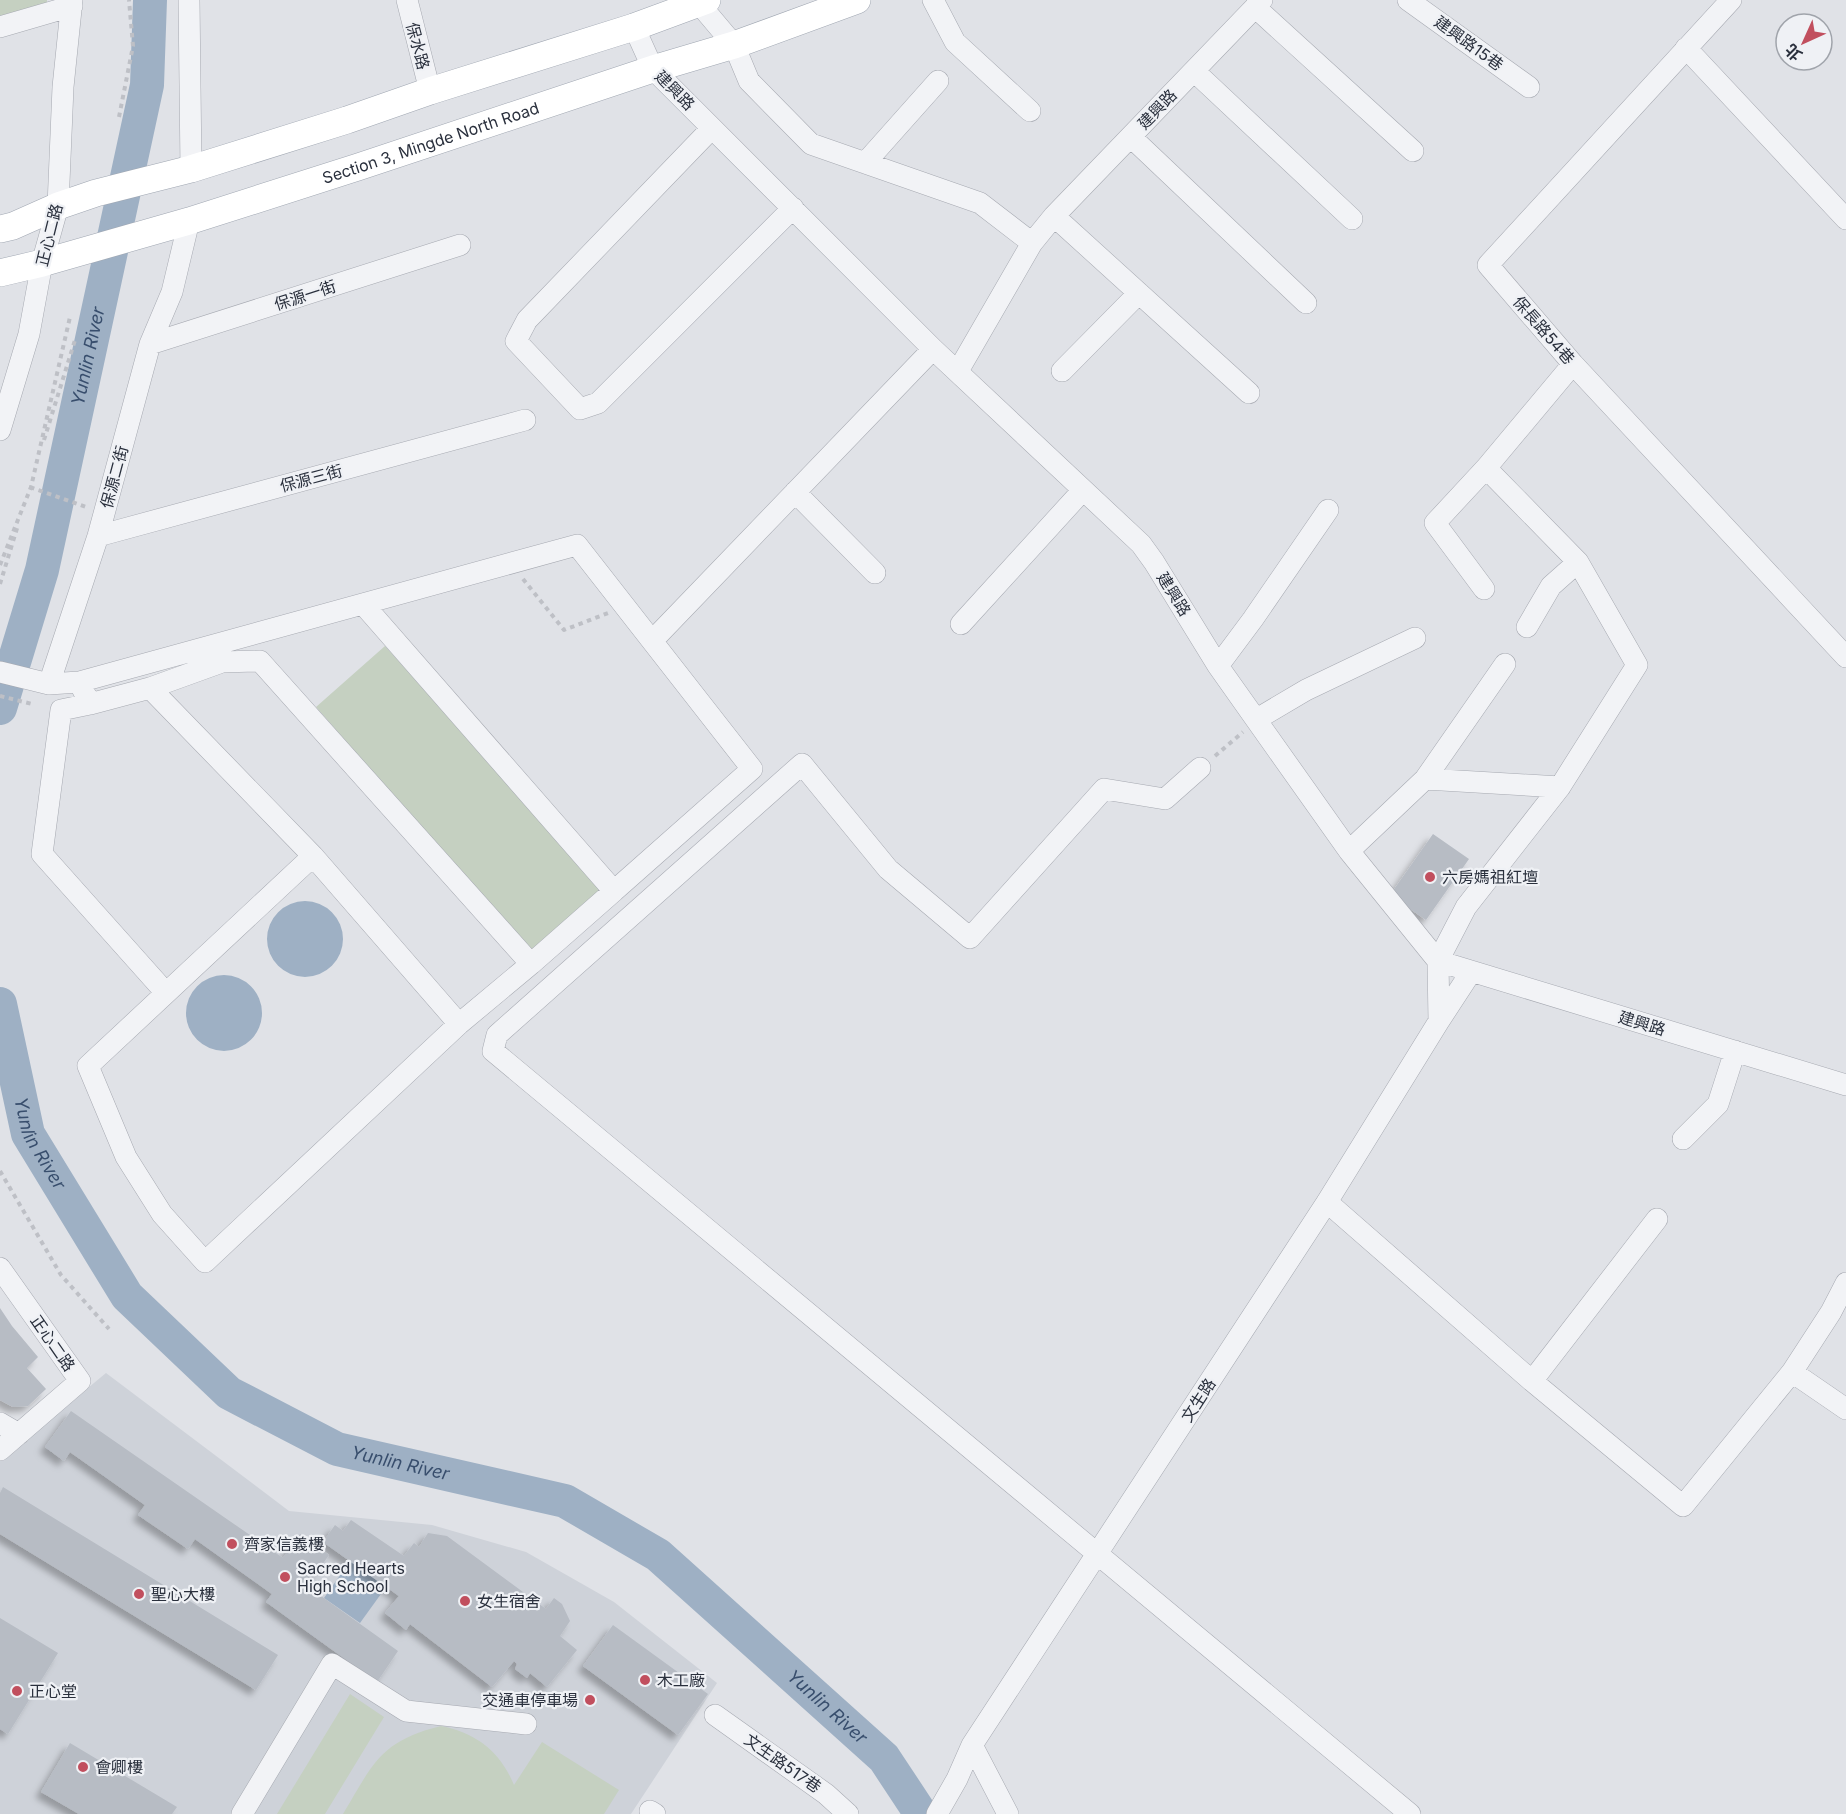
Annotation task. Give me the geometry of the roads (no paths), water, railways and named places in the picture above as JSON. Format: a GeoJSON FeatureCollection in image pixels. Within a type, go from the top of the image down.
{"type":"FeatureCollection","features":[{"type":"Feature","properties":{"kind":"main road","name":"Section 3, Mingde North Road"},"geometry":{"type":"LineString","coordinates":[[0,273],[189,221],[369,164],[653,69],[734,45],[857,0]]}},
{"type":"Feature","properties":{"kind":"main road"},"geometry":{"type":"LineString","coordinates":[[0,229],[96,193],[191,169],[347,120],[430,91],[634,27],[701,1]]}},
{"type":"Feature","properties":{"kind":"street"},"geometry":{"type":"LineString","coordinates":[[189,0],[191,169]]}},
{"type":"Feature","properties":{"kind":"street","name":"保水路"},"geometry":{"type":"LineString","coordinates":[[406,0],[430,91]]}},
{"type":"Feature","properties":{"kind":"street"},"geometry":{"type":"LineString","coordinates":[[933,0],[955,42],[1030,111]]}},
{"type":"Feature","properties":{"kind":"street","name":"建興路15巷"},"geometry":{"type":"LineString","coordinates":[[1408,0],[1529,87]]}},
{"type":"Feature","properties":{"kind":"street","name":"保長路54巷"},"geometry":{"type":"LineString","coordinates":[[1731,0],[1488,265],[1573,364],[1846,657]]}},
{"type":"Feature","properties":{"kind":"street"},"geometry":{"type":"LineString","coordinates":[[701,1],[734,45],[749,81],[811,144],[980,202],[1032,243]]}},
{"type":"Feature","properties":{"kind":"street"},"geometry":{"type":"LineString","coordinates":[[0,27],[72,3]]}},
{"type":"Feature","properties":{"kind":"street","name":"正心二路"},"geometry":{"type":"LineString","coordinates":[[0,430],[28,334],[42,263],[58,206],[63,87],[72,3]]}},
{"type":"Feature","properties":{"kind":"street"},"geometry":{"type":"LineString","coordinates":[[1258,3],[1413,151]]}},
{"type":"Feature","properties":{"kind":"street","name":"建興路"},"geometry":{"type":"LineString","coordinates":[[958,371],[1032,243],[1054,216],[1258,3]]}},
{"type":"Feature","properties":{"kind":"street","name":"建興路"},"geometry":{"type":"LineString","coordinates":[[634,27],[653,69],[933,349],[1141,544],[1218,666],[1349,851],[1438,962],[1846,1084]]}},
{"type":"Feature","properties":{"kind":"street"},"geometry":{"type":"LineString","coordinates":[[1686,48],[1846,219]]}},
{"type":"Feature","properties":{"kind":"street"},"geometry":{"type":"LineString","coordinates":[[1194,71],[1352,219]]}},
{"type":"Feature","properties":{"kind":"street"},"geometry":{"type":"LineString","coordinates":[[865,163],[938,81]]}},
{"type":"Feature","properties":{"kind":"street"},"geometry":{"type":"LineString","coordinates":[[712,128],[527,320],[516,341],[580,409],[598,403],[793,208]]}},
{"type":"Feature","properties":{"kind":"street"},"geometry":{"type":"LineString","coordinates":[[1131,137],[1306,303]]}},
{"type":"Feature","properties":{"kind":"street"},"geometry":{"type":"LineString","coordinates":[[1054,216],[1250,393]]}},
{"type":"Feature","properties":{"kind":"street","name":"保源二街"},"geometry":{"type":"LineString","coordinates":[[43,683],[98,536],[150,344],[172,292],[189,221]]}},
{"type":"Feature","properties":{"kind":"street","name":"保源一街"},"geometry":{"type":"LineString","coordinates":[[150,344],[460,245]]}},
{"type":"Feature","properties":{"kind":"street"},"geometry":{"type":"LineString","coordinates":[[1062,371],[1139,293]]}},
{"type":"Feature","properties":{"kind":"street"},"geometry":{"type":"LineString","coordinates":[[653,640],[933,349]]}},
{"type":"Feature","properties":{"kind":"street"},"geometry":{"type":"LineString","coordinates":[[1484,589],[1435,523],[1486,468],[1573,364]]}},
{"type":"Feature","properties":{"kind":"street","name":"保源三街"},"geometry":{"type":"LineString","coordinates":[[98,536],[525,420]]}},
{"type":"Feature","properties":{"kind":"street"},"geometry":{"type":"LineString","coordinates":[[1438,1021],[1438,962],[1466,907],[1560,787],[1637,665],[1578,562],[1486,468]]}},
{"type":"Feature","properties":{"kind":"street"},"geometry":{"type":"LineString","coordinates":[[961,624],[1083,490]]}},
{"type":"Feature","properties":{"kind":"street"},"geometry":{"type":"LineString","coordinates":[[795,492],[875,573]]}},
{"type":"Feature","properties":{"kind":"street"},"geometry":{"type":"LineString","coordinates":[[1218,666],[1328,510]]}},
{"type":"Feature","properties":{"kind":"street"},"geometry":{"type":"LineString","coordinates":[[0,672],[43,683],[79,682],[577,545],[752,769],[531,964],[459,1024],[205,1262],[162,1214],[126,1157],[88,1066],[313,856]]}},
{"type":"Feature","properties":{"kind":"street"},"geometry":{"type":"LineString","coordinates":[[1527,627],[1551,586],[1578,562]]}},
{"type":"Feature","properties":{"kind":"street"},"geometry":{"type":"LineString","coordinates":[[363,604],[614,891]]}},
{"type":"Feature","properties":{"kind":"street"},"geometry":{"type":"LineString","coordinates":[[1257,719],[1306,690],[1415,638]]}},
{"type":"Feature","properties":{"kind":"street"},"geometry":{"type":"LineString","coordinates":[[166,993],[42,854],[61,710],[150,688],[222,662],[260,661],[531,964]]}},
{"type":"Feature","properties":{"kind":"street"},"geometry":{"type":"LineString","coordinates":[[1349,851],[1425,779],[1505,664]]}},
{"type":"Feature","properties":{"kind":"street"},"geometry":{"type":"LineString","coordinates":[[79,682],[90,704]]}},
{"type":"Feature","properties":{"kind":"street"},"geometry":{"type":"LineString","coordinates":[[150,688],[313,856],[459,1024]]}},
{"type":"Feature","properties":{"kind":"street"},"geometry":{"type":"LineString","coordinates":[[1200,768],[1165,799],[1104,789],[970,938],[888,869],[802,764],[497,1035],[493,1051],[1410,1814]]}},
{"type":"Feature","properties":{"kind":"street"},"geometry":{"type":"LineString","coordinates":[[1425,779],[1560,787]]}},
{"type":"Feature","properties":{"kind":"street","name":"文生路"},"geometry":{"type":"LineString","coordinates":[[937,1814],[957,1779],[972,1745],[1327,1202],[1438,1021],[1471,972]]}},
{"type":"Feature","properties":{"kind":"street"},"geometry":{"type":"LineString","coordinates":[[1683,1138],[1718,1104],[1735,1051]]}},
{"type":"Feature","properties":{"kind":"street"},"geometry":{"type":"LineString","coordinates":[[1327,1202],[1532,1381],[1683,1506],[1792,1372],[1831,1312],[1846,1282]]}},
{"type":"Feature","properties":{"kind":"street"},"geometry":{"type":"LineString","coordinates":[[1532,1381],[1657,1219]]}},
{"type":"Feature","properties":{"kind":"street","name":"正心二路"},"geometry":{"type":"LineString","coordinates":[[0,1268],[80,1381],[19,1434]]}},
{"type":"Feature","properties":{"kind":"street"},"geometry":{"type":"LineString","coordinates":[[1792,1372],[1846,1409]]}},
{"type":"Feature","properties":{"kind":"street"},"geometry":{"type":"LineString","coordinates":[[0,1423],[19,1434],[0,1450]]}},
{"type":"Feature","properties":{"kind":"street"},"geometry":{"type":"LineString","coordinates":[[242,1814],[332,1664],[406,1711],[526,1724]]}},
{"type":"Feature","properties":{"kind":"street","name":"文生路517巷"},"geometry":{"type":"LineString","coordinates":[[715,1715],[826,1794],[848,1814]]}},
{"type":"Feature","properties":{"kind":"street"},"geometry":{"type":"LineString","coordinates":[[972,1745],[1008,1814]]}},
{"type":"Feature","properties":{"kind":"water"},"geometry":{"type":"Polygon","coordinates":[[[298,901],[312,901],[326,907],[337,918],[343,932],[340,954],[332,966],[312,977],[298,977],[284,971],[273,960],[267,946],[267,932],[273,918],[284,907],[298,901]]]}},
{"type":"Feature","properties":{"kind":"water"},"geometry":{"type":"Polygon","coordinates":[[[217,975],[231,975],[245,981],[256,992],[262,1006],[259,1028],[251,1040],[231,1051],[217,1051],[203,1045],[192,1034],[186,1020],[186,1006],[192,992],[203,981],[217,975]]]}},
{"type":"Feature","properties":{"kind":"water"},"geometry":{"type":"Polygon","coordinates":[[[350,1561],[386,1587],[360,1623],[324,1598],[350,1561]]]}},
{"type":"Feature","properties":{"kind":"waterway","name":"Yunlin River"},"geometry":{"type":"LineString","coordinates":[[0,708],[42,570],[147,85],[150,0]]}},
{"type":"Feature","properties":{"kind":"waterway","name":"Yunlin River"},"geometry":{"type":"LineString","coordinates":[[0,1004],[28,1134],[127,1296],[229,1393],[337,1449],[565,1501],[658,1555],[884,1758],[921,1814]]}},
{"type":"Feature","properties":{"kind":"place","name":"六房媽祖紅壇"},"geometry":{"type":"Point","coordinates":[1430,877]}},
{"type":"Feature","properties":{"kind":"place","name":"齊家信義樓"},"geometry":{"type":"Point","coordinates":[232,1544]}},
{"type":"Feature","properties":{"kind":"place","name":"Sacred Hearts High School"},"geometry":{"type":"Point","coordinates":[285,1577]}},
{"type":"Feature","properties":{"kind":"place","name":"聖心大樓"},"geometry":{"type":"Point","coordinates":[139,1594]}},
{"type":"Feature","properties":{"kind":"place","name":"女生宿舍"},"geometry":{"type":"Point","coordinates":[465,1601]}},
{"type":"Feature","properties":{"kind":"place","name":"木工廠"},"geometry":{"type":"Point","coordinates":[645,1680]}},
{"type":"Feature","properties":{"kind":"place","name":"正心堂"},"geometry":{"type":"Point","coordinates":[17,1691]}},
{"type":"Feature","properties":{"kind":"place","name":"交通車停車場"},"geometry":{"type":"Point","coordinates":[590,1700]}},
{"type":"Feature","properties":{"kind":"place","name":"會卿樓"},"geometry":{"type":"Point","coordinates":[83,1767]}}]}
